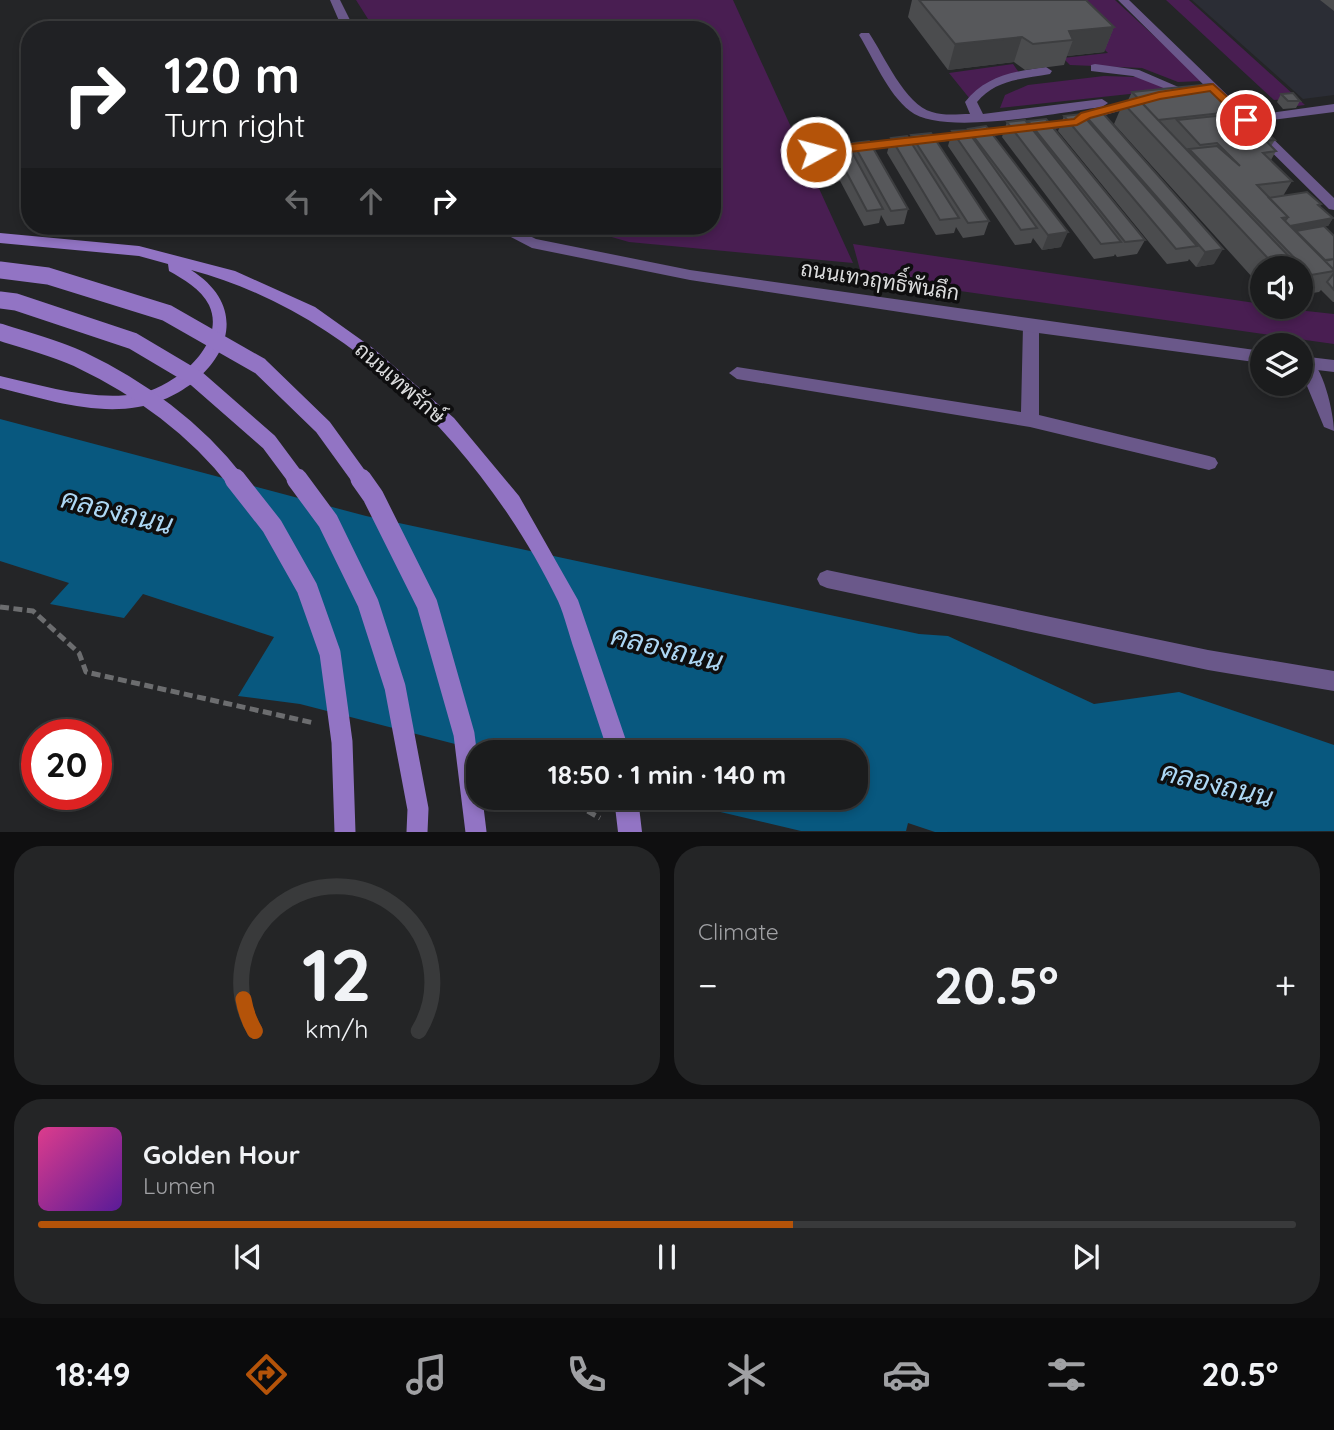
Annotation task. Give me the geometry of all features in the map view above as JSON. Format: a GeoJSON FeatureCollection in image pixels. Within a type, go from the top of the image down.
{"type":"FeatureCollection","features":[{"type":"Feature","properties":{"kind":"main road","name":"ถนนเทพรักษ์"},"geometry":{"type":"LineString","coordinates":[[0,238],[139,251],[230,275],[309,311],[368,353],[447,423],[512,502],[568,600],[615,740]]}},
{"type":"Feature","properties":{"kind":"main road"},"geometry":{"type":"LineString","coordinates":[[0,382],[101,402],[140,400],[171,388],[198,368],[212,352],[220,315],[208,291],[188,274],[139,251]]}},
{"type":"Feature","properties":{"kind":"main road"},"geometry":{"type":"LineString","coordinates":[[0,270],[48,275],[167,313],[260,366],[323,427],[373,496],[427,604],[464,733],[475,831]]}},
{"type":"Feature","properties":{"kind":"main road"},"geometry":{"type":"LineString","coordinates":[[0,300],[16,302],[133,341],[197,379],[269,442],[328,521],[368,603],[395,687],[418,809],[417,831]]}},
{"type":"Feature","properties":{"kind":"main road"},"geometry":{"type":"LineString","coordinates":[[0,332],[80,359],[145,396],[215,452],[272,526],[307,588],[330,653],[342,742],[345,831]]}},
{"type":"Feature","properties":{"kind":"main road"},"geometry":{"type":"LineString","coordinates":[[620,828],[623,810]]}},
{"type":"Feature","properties":{"kind":"street"},"geometry":{"type":"LineString","coordinates":[[335,0],[345,21]]}},
{"type":"Feature","properties":{"kind":"street"},"geometry":{"type":"LineString","coordinates":[[1123,0],[1332,202]]}},
{"type":"Feature","properties":{"kind":"street"},"geometry":{"type":"LineString","coordinates":[[865,35],[906,99],[918,112],[942,120],[1213,88]]}},
{"type":"Feature","properties":{"kind":"street"},"geometry":{"type":"LineString","coordinates":[[1095,68],[1135,73],[1184,92]]}},
{"type":"Feature","properties":{"kind":"street"},"geometry":{"type":"LineString","coordinates":[[979,117],[971,102],[984,87],[1018,76],[1046,71]]}},
{"type":"Feature","properties":{"kind":"street"},"geometry":{"type":"LineString","coordinates":[[816,152],[1077,122],[1086,116],[1159,96]]}},
{"type":"Feature","properties":{"kind":"street"},"geometry":{"type":"LineString","coordinates":[[1246,120],[1334,108]]}},
{"type":"Feature","properties":{"kind":"street","name":"ถนนเทวฤทธิ์พันลึก"},"geometry":{"type":"LineString","coordinates":[[516,235],[532,243],[690,275],[1250,355]]}},
{"type":"Feature","properties":{"kind":"street"},"geometry":{"type":"LineString","coordinates":[[1030,420],[1031,326]]}},
{"type":"Feature","properties":{"kind":"street"},"geometry":{"type":"LineString","coordinates":[[1313,364],[1334,366]]}},
{"type":"Feature","properties":{"kind":"street"},"geometry":{"type":"LineString","coordinates":[[737,373],[1030,420],[1209,463]]}},
{"type":"Feature","properties":{"kind":"street"},"geometry":{"type":"LineString","coordinates":[[1313,384],[1333,427]]}},
{"type":"Feature","properties":{"kind":"street"},"geometry":{"type":"LineString","coordinates":[[827,579],[1208,660],[1334,681]]}},
{"type":"Feature","properties":{"kind":"path"},"geometry":{"type":"LineString","coordinates":[[0,607],[33,611],[79,653],[86,672],[324,726]]}},
{"type":"Feature","properties":{"kind":"path"},"geometry":{"type":"LineString","coordinates":[[586,810],[620,828]]}},
{"type":"Feature","properties":{"kind":"shaded area"},"geometry":{"type":"Polygon","coordinates":[[[356,0],[733,0],[853,263],[629,242],[604,235],[721,235],[721,21],[369,21],[356,0]]]}},
{"type":"Feature","properties":{"kind":"shaded area"},"geometry":{"type":"Polygon","coordinates":[[[1115,0],[1203,81],[1178,82],[1142,68],[1070,65],[1063,58],[1108,53],[1057,2],[1115,0]]]}},
{"type":"Feature","properties":{"kind":"shaded area"},"geometry":{"type":"Polygon","coordinates":[[[1166,0],[1189,0],[1305,105],[1297,106],[1290,99],[1274,100],[1166,0]]]}},
{"type":"Feature","properties":{"kind":"shaded area"},"geometry":{"type":"Polygon","coordinates":[[[1192,0],[1334,0],[1334,95],[1303,99],[1192,0]]]}},
{"type":"Feature","properties":{"kind":"shaded area"},"geometry":{"type":"Polygon","coordinates":[[[1013,64],[1020,74],[987,89],[974,104],[949,73],[1013,64]]]}},
{"type":"Feature","properties":{"kind":"shaded area"},"geometry":{"type":"Polygon","coordinates":[[[1104,76],[1136,77],[1176,89],[1000,108],[1005,95],[1028,85],[1104,76]]]}},
{"type":"Feature","properties":{"kind":"shaded area"},"geometry":{"type":"Polygon","coordinates":[[[853,244],[1250,302],[1250,319],[1313,319],[1313,312],[1334,314],[1334,344],[1313,341],[1313,333],[1257,333],[862,277],[853,244]]]}},
{"type":"Feature","properties":{"kind":"water","name":"คลองถนน"},"geometry":{"type":"Polygon","coordinates":[[[0,419],[366,516],[919,634],[948,636],[1094,704],[1179,692],[1334,745],[1334,831],[935,832],[908,823],[906,831],[801,831],[712,810],[868,810],[868,740],[466,740],[466,747],[300,704],[238,696],[274,637],[143,594],[124,618],[50,604],[69,583],[0,561],[0,419]]]}},
{"type":"Feature","properties":{"kind":"building"},"geometry":{"type":"Polygon","coordinates":[[[919,0],[1086,0],[1114,27],[1069,31],[1073,40],[1033,44],[1022,37],[955,44],[919,0]]]}},
{"type":"Feature","properties":{"kind":"building"},"geometry":{"type":"Polygon","coordinates":[[[1211,84],[1240,111],[1158,120],[1132,92],[1211,84]]]}},
{"type":"Feature","properties":{"kind":"building"},"geometry":{"type":"Polygon","coordinates":[[[1293,93],[1300,101],[1288,101],[1281,94],[1293,93]]]}},
{"type":"Feature","properties":{"kind":"building"},"geometry":{"type":"Polygon","coordinates":[[[1140,101],[1289,256],[1266,256],[1123,103],[1140,101]]]}},
{"type":"Feature","properties":{"kind":"building"},"geometry":{"type":"Polygon","coordinates":[[[1101,111],[1223,249],[1205,252],[1083,113],[1101,111]]]}},
{"type":"Feature","properties":{"kind":"building"},"geometry":{"type":"Polygon","coordinates":[[[1082,114],[1197,246],[1176,249],[1064,116],[1082,114]]]}},
{"type":"Feature","properties":{"kind":"building"},"geometry":{"type":"Polygon","coordinates":[[[1236,114],[1249,126],[1259,125],[1275,140],[1266,141],[1276,151],[1263,153],[1292,181],[1257,185],[1288,217],[1282,218],[1334,271],[1313,275],[1313,256],[1293,256],[1189,149],[1217,146],[1240,166],[1217,143],[1200,145],[1177,120],[1236,114]]]}},
{"type":"Feature","properties":{"kind":"building"},"geometry":{"type":"Polygon","coordinates":[[[1046,119],[1145,240],[1125,242],[1028,121],[1046,119]]]}},
{"type":"Feature","properties":{"kind":"building"},"geometry":{"type":"Polygon","coordinates":[[[1025,120],[1121,242],[1101,244],[1007,122],[1025,120]]]}},
{"type":"Feature","properties":{"kind":"building"},"geometry":{"type":"Polygon","coordinates":[[[986,126],[1068,232],[1048,235],[968,129],[986,126]]]}},
{"type":"Feature","properties":{"kind":"building"},"geometry":{"type":"Polygon","coordinates":[[[967,130],[1037,228],[1021,230],[952,131],[967,130]]]}},
{"type":"Feature","properties":{"kind":"building"},"geometry":{"type":"Polygon","coordinates":[[[931,133],[989,221],[968,223],[911,135],[931,133]]]}},
{"type":"Feature","properties":{"kind":"building"},"geometry":{"type":"Polygon","coordinates":[[[907,136],[959,218],[940,220],[891,138],[907,136]]]}},
{"type":"Feature","properties":{"kind":"building"},"geometry":{"type":"Polygon","coordinates":[[[869,141],[908,209],[891,211],[853,143],[869,141]]]}},
{"type":"Feature","properties":{"kind":"building"},"geometry":{"type":"Polygon","coordinates":[[[847,143],[883,209],[867,211],[832,145],[847,143]]]}},
{"type":"Feature","properties":{"kind":"building"},"geometry":{"type":"Polygon","coordinates":[[[1307,192],[1333,218],[1290,226],[1285,221],[1288,217],[1269,198],[1307,192]]]}},
{"type":"Feature","properties":{"kind":"building"},"geometry":{"type":"Polygon","coordinates":[[[1324,226],[1334,236],[1334,259],[1325,260],[1296,231],[1324,226]]]}},
{"type":"Feature","properties":{"kind":"building"},"geometry":{"type":"Polygon","coordinates":[[[1334,259],[1334,270],[1325,261],[1334,259]]]}},
{"type":"Feature","properties":{"kind":"building"},"geometry":{"type":"Polygon","coordinates":[[[1334,273],[1334,290],[1327,282],[1334,273]]]}},
{"type":"Feature","properties":{"kind":"route"},"geometry":{"type":"LineString","coordinates":[[816,152],[1077,122],[1086,116],[1159,96],[1213,88],[1246,120]]}}]}
